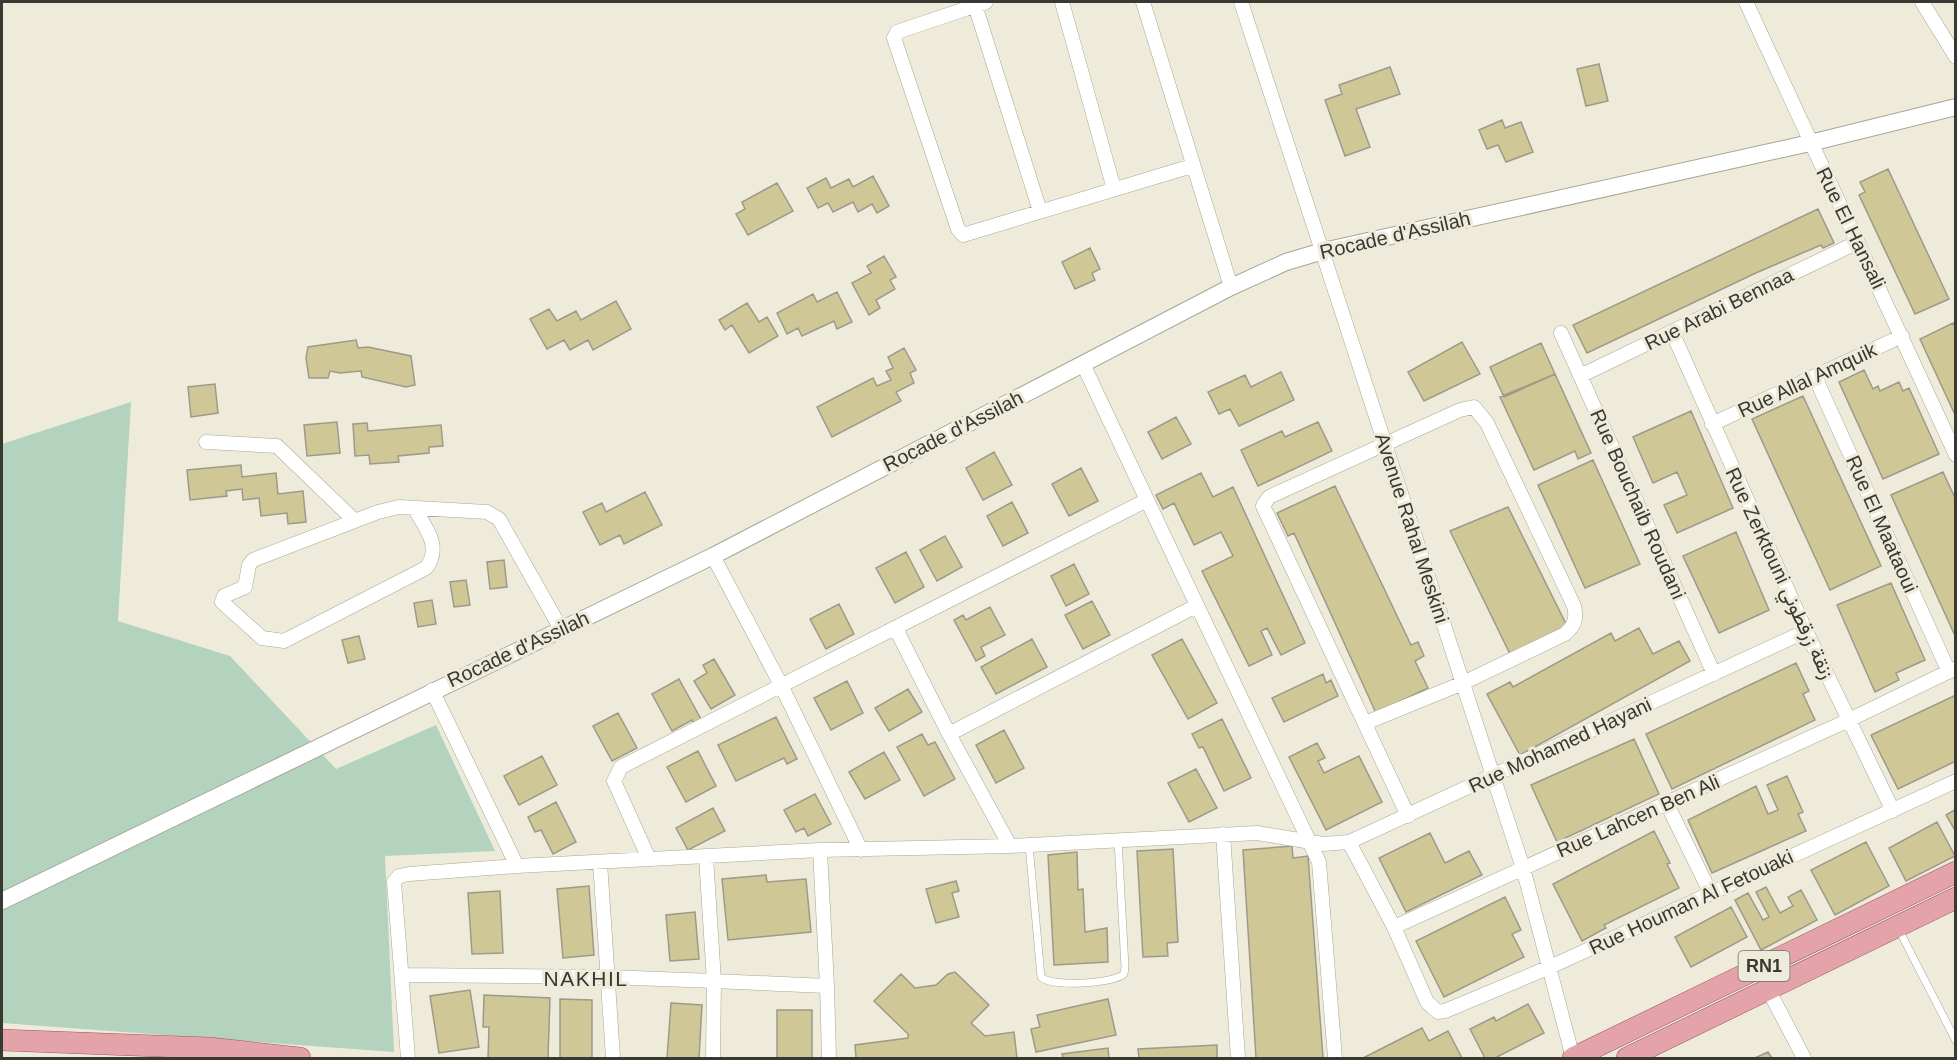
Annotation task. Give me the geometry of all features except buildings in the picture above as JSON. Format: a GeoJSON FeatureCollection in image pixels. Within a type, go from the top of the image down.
{"type":"FeatureCollection","features":[{"type":"Feature","properties":{"kind":"main road","name":"RN1"},"geometry":{"type":"LineString","coordinates":[[1573,1058],[1956,872]]}},
{"type":"Feature","properties":{"kind":"main road","name":"RN1"},"geometry":{"type":"LineString","coordinates":[[1627,1059],[1956,898]]}},
{"type":"Feature","properties":{"kind":"main road"},"geometry":{"type":"LineString","coordinates":[[2,1040],[209,1048],[300,1059]]}},
{"type":"Feature","properties":{"kind":"street"},"geometry":{"type":"LineString","coordinates":[[1062,2],[1114,189]]}},
{"type":"Feature","properties":{"kind":"street"},"geometry":{"type":"LineString","coordinates":[[1143,2],[1231,287]]}},
{"type":"Feature","properties":{"kind":"street","name":"Avenue Rahal Meskini"},"geometry":{"type":"LineString","coordinates":[[1241,2],[1493,775],[1550,967],[1573,1058]]}},
{"type":"Feature","properties":{"kind":"street","name":"Rue El Hansali"},"geometry":{"type":"LineString","coordinates":[[1746,2],[1956,455]]}},
{"type":"Feature","properties":{"kind":"street"},"geometry":{"type":"LineString","coordinates":[[1922,2],[1951,41],[1956,57]]}},
{"type":"Feature","properties":{"kind":"street"},"geometry":{"type":"LineString","coordinates":[[1040,211],[980,3],[897,32],[893,41],[960,232],[966,235],[1192,166]]}},
{"type":"Feature","properties":{"kind":"street","name":"Rocade d'Assilah"},"geometry":{"type":"LineString","coordinates":[[2,901],[432,690],[713,556],[1231,287],[1286,262],[1323,251],[1810,143],[1956,107]]}},
{"type":"Feature","properties":{"kind":"street","name":"Rue Arabi Bennaa"},"geometry":{"type":"LineString","coordinates":[[1580,376],[1858,242]]}},
{"type":"Feature","properties":{"kind":"street","name":"Rue Zerktouni زنقة زرقطوني"},"geometry":{"type":"LineString","coordinates":[[1672,332],[1806,631],[1893,811]]}},
{"type":"Feature","properties":{"kind":"street","name":"Rue Bouchaib Roudani"},"geometry":{"type":"LineString","coordinates":[[1561,333],[1714,674]]}},
{"type":"Feature","properties":{"kind":"street","name":"Rue Allal Amquik"},"geometry":{"type":"LineString","coordinates":[[1712,424],[1902,336]]}},
{"type":"Feature","properties":{"kind":"street"},"geometry":{"type":"LineString","coordinates":[[1083,364],[1196,606],[1312,843],[1321,876],[1335,1059]]}},
{"type":"Feature","properties":{"kind":"street","name":"Rue El Maataoui"},"geometry":{"type":"LineString","coordinates":[[1815,377],[1952,670]]}},
{"type":"Feature","properties":{"kind":"street"},"geometry":{"type":"LineString","coordinates":[[1365,723],[1463,683],[1565,634],[1574,626],[1577,617],[1574,606],[1487,423],[1478,410],[1468,407],[1384,443],[1269,497],[1263,506],[1408,816]]}},
{"type":"Feature","properties":{"kind":"street"},"geometry":{"type":"LineString","coordinates":[[206,442],[277,446],[355,521]]}},
{"type":"Feature","properties":{"kind":"street"},"geometry":{"type":"LineString","coordinates":[[649,859],[615,786],[614,776],[617,771],[1147,500]]}},
{"type":"Feature","properties":{"kind":"street"},"geometry":{"type":"LineString","coordinates":[[414,508],[430,534],[434,550],[426,568],[284,641],[262,638],[222,602],[224,596],[245,587],[249,565],[253,560],[388,509],[414,508],[492,513],[499,519],[561,629]]}},
{"type":"Feature","properties":{"kind":"street"},"geometry":{"type":"LineString","coordinates":[[713,556],[782,687],[861,850]]}},
{"type":"Feature","properties":{"kind":"street"},"geometry":{"type":"LineString","coordinates":[[949,734],[1196,606]]}},
{"type":"Feature","properties":{"kind":"street"},"geometry":{"type":"LineString","coordinates":[[896,629],[949,734],[1010,846]]}},
{"type":"Feature","properties":{"kind":"street","name":"Rue Mohamed Hayani"},"geometry":{"type":"LineString","coordinates":[[403,975],[393,886],[396,878],[409,874],[820,850],[1010,846],[1223,834],[1271,834],[1312,843],[1349,842],[1806,631]]}},
{"type":"Feature","properties":{"kind":"street","name":"Rue Lahcen Ben Ali"},"geometry":{"type":"LineString","coordinates":[[1394,927],[1667,804],[1952,670]]}},
{"type":"Feature","properties":{"kind":"street"},"geometry":{"type":"LineString","coordinates":[[432,690],[517,866]]}},
{"type":"Feature","properties":{"kind":"street","name":"Rue Houman Al Fetouaki"},"geometry":{"type":"LineString","coordinates":[[1394,927],[1428,1002],[1438,1012],[1445,1011],[1550,967],[1956,781]]}},
{"type":"Feature","properties":{"kind":"street"},"geometry":{"type":"LineString","coordinates":[[1667,804],[1710,892]]}},
{"type":"Feature","properties":{"kind":"street"},"geometry":{"type":"LineString","coordinates":[[1223,834],[1238,1059]]}},
{"type":"Feature","properties":{"kind":"street"},"geometry":{"type":"LineString","coordinates":[[1349,842],[1394,927]]}},
{"type":"Feature","properties":{"kind":"street"},"geometry":{"type":"LineString","coordinates":[[820,850],[829,1059]]}},
{"type":"Feature","properties":{"kind":"street"},"geometry":{"type":"LineString","coordinates":[[706,857],[714,981],[713,1059]]}},
{"type":"Feature","properties":{"kind":"street"},"geometry":{"type":"LineString","coordinates":[[600,862],[613,1059]]}},
{"type":"Feature","properties":{"kind":"street"},"geometry":{"type":"LineString","coordinates":[[408,1059],[403,975],[608,977],[827,986]]}},
{"type":"Feature","properties":{"kind":"street"},"geometry":{"type":"LineString","coordinates":[[1769,991],[1804,1059]]}},
{"type":"Feature","properties":{"kind":"lane"},"geometry":{"type":"LineString","coordinates":[[1029,845],[1041,977],[1051,983],[1114,980],[1124,974],[1125,967],[1118,840]]}},
{"type":"Feature","properties":{"kind":"lane"},"geometry":{"type":"LineString","coordinates":[[1897,927],[1956,1041]]}},
{"type":"Feature","properties":{"kind":"green space"},"geometry":{"type":"Polygon","coordinates":[[[131,402],[118,621],[230,656],[336,769],[436,725],[495,851],[385,856],[394,1052],[2,1023],[2,444],[131,402]]]}},
{"type":"Feature","properties":{"kind":"district","name":"NAKHIL"},"geometry":{"type":"Point","coordinates":[586,979]}}]}
